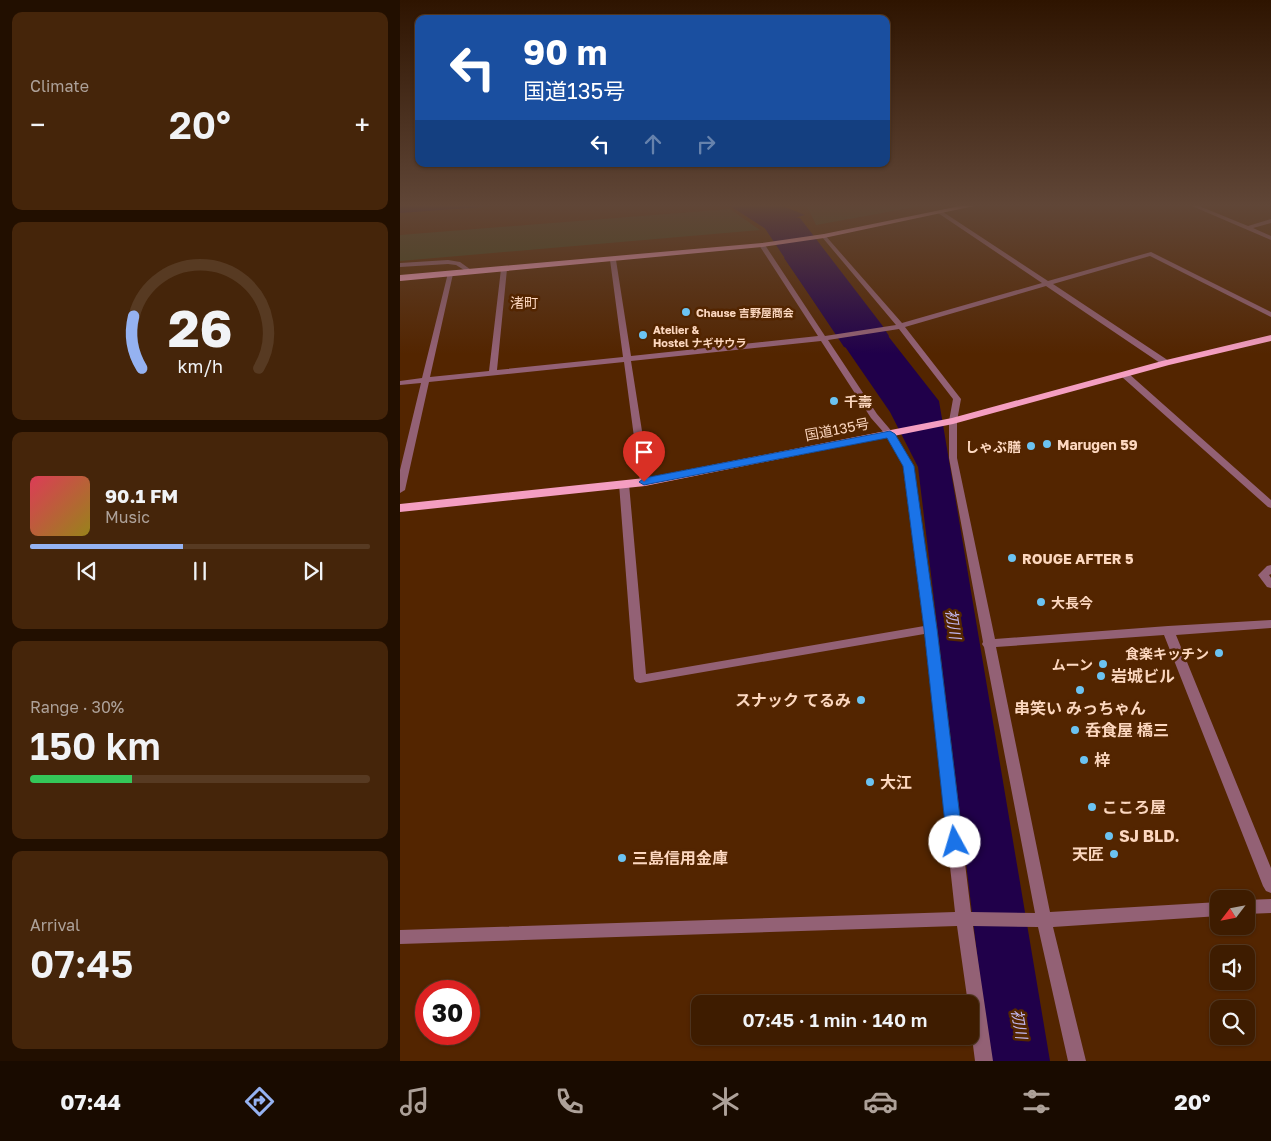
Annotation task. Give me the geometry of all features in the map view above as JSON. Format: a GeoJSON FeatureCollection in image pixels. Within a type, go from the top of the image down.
{"type":"FeatureCollection","features":[{"type":"Feature","properties":{"kind":"highway"},"geometry":{"type":"LineString","coordinates":[[400,278],[658,256]]}},
{"type":"Feature","properties":{"kind":"highway","name":"国道135号"},"geometry":{"type":"LineString","coordinates":[[400,508],[644,482],[890,434],[953,421],[1166,363],[1271,338]]}},
{"type":"Feature","properties":{"kind":"street"},"geometry":{"type":"LineString","coordinates":[[769,256],[874,416],[890,434],[908,466],[930,629],[964,919],[984,1061]]}},
{"type":"Feature","properties":{"kind":"street"},"geometry":{"type":"LineString","coordinates":[[841,256],[901,326],[957,399],[953,421],[953,458],[988,644],[1044,920],[1077,1061]]}},
{"type":"Feature","properties":{"kind":"street"},"geometry":{"type":"LineString","coordinates":[[1005,256],[1166,363]]}},
{"type":"Feature","properties":{"kind":"street"},"geometry":{"type":"LineString","coordinates":[[400,382],[824,338],[890,329],[1146,256]]}},
{"type":"Feature","properties":{"kind":"street"},"geometry":{"type":"LineString","coordinates":[[1154,256],[1271,315]]}},
{"type":"Feature","properties":{"kind":"street"},"geometry":{"type":"LineString","coordinates":[[613,260],[629,358],[644,482]]}},
{"type":"Feature","properties":{"kind":"street"},"geometry":{"type":"LineString","coordinates":[[400,265],[448,262],[458,263],[471,272]]}},
{"type":"Feature","properties":{"kind":"street"},"geometry":{"type":"LineString","coordinates":[[493,373],[504,269]]}},
{"type":"Feature","properties":{"kind":"street"},"geometry":{"type":"LineString","coordinates":[[400,490],[450,274]]}},
{"type":"Feature","properties":{"kind":"street"},"geometry":{"type":"LineString","coordinates":[[1125,375],[1271,506]]}},
{"type":"Feature","properties":{"kind":"street"},"geometry":{"type":"LineString","coordinates":[[624,484],[640,679],[930,629]]}},
{"type":"Feature","properties":{"kind":"street"},"geometry":{"type":"LineString","coordinates":[[1271,568],[1264,575],[1271,585]]}},
{"type":"Feature","properties":{"kind":"street"},"geometry":{"type":"LineString","coordinates":[[988,644],[1271,624]]}},
{"type":"Feature","properties":{"kind":"street"},"geometry":{"type":"LineString","coordinates":[[1168,630],[1271,886]]}},
{"type":"Feature","properties":{"kind":"street"},"geometry":{"type":"LineString","coordinates":[[1255,907],[1271,906]]}},
{"type":"Feature","properties":{"kind":"street"},"geometry":{"type":"LineString","coordinates":[[400,937],[964,919],[1044,920],[1210,910]]}},
{"type":"Feature","properties":{"kind":"green space"},"geometry":{"type":"Polygon","coordinates":[[[400,256],[464,256],[400,261],[400,256]]]}},
{"type":"Feature","properties":{"kind":"water"},"geometry":{"type":"Polygon","coordinates":[[[825,256],[939,401],[1050,1061],[990,1061],[918,467],[890,412],[784,258],[825,256]]]}},
{"type":"Feature","properties":{"kind":"waterway","name":"初川"},"geometry":{"type":"LineString","coordinates":[[805,256],[863,336]]}},
{"type":"Feature","properties":{"kind":"place","name":"Chause 吉野屋商会"},"geometry":{"type":"Point","coordinates":[686,312]}},
{"type":"Feature","properties":{"kind":"place","name":"Atelier & Hostel ナギサウラ"},"geometry":{"type":"Point","coordinates":[643,335]}},
{"type":"Feature","properties":{"kind":"place","name":"千壽"},"geometry":{"type":"Point","coordinates":[834,401]}},
{"type":"Feature","properties":{"kind":"place","name":"Marugen 59"},"geometry":{"type":"Point","coordinates":[1047,444]}},
{"type":"Feature","properties":{"kind":"place","name":"しゃぶ膳"},"geometry":{"type":"Point","coordinates":[1031,446]}},
{"type":"Feature","properties":{"kind":"place","name":"ROUGE AFTER 5"},"geometry":{"type":"Point","coordinates":[1012,558]}},
{"type":"Feature","properties":{"kind":"place","name":"大長今"},"geometry":{"type":"Point","coordinates":[1041,602]}},
{"type":"Feature","properties":{"kind":"place","name":"食楽キッチン"},"geometry":{"type":"Point","coordinates":[1219,653]}},
{"type":"Feature","properties":{"kind":"place","name":"ムーン"},"geometry":{"type":"Point","coordinates":[1103,664]}},
{"type":"Feature","properties":{"kind":"place","name":"岩城ビル"},"geometry":{"type":"Point","coordinates":[1101,676]}},
{"type":"Feature","properties":{"kind":"place","name":"串笑い みっちゃん"},"geometry":{"type":"Point","coordinates":[1080,690]}},
{"type":"Feature","properties":{"kind":"place","name":"スナック てるみ"},"geometry":{"type":"Point","coordinates":[861,700]}},
{"type":"Feature","properties":{"kind":"place","name":"呑食屋 橋三"},"geometry":{"type":"Point","coordinates":[1075,730]}},
{"type":"Feature","properties":{"kind":"place","name":"梓"},"geometry":{"type":"Point","coordinates":[1084,760]}},
{"type":"Feature","properties":{"kind":"place","name":"大江"},"geometry":{"type":"Point","coordinates":[870,782]}},
{"type":"Feature","properties":{"kind":"place","name":"こころ屋"},"geometry":{"type":"Point","coordinates":[1092,807]}},
{"type":"Feature","properties":{"kind":"place","name":"SJ BLD."},"geometry":{"type":"Point","coordinates":[1109,836]}},
{"type":"Feature","properties":{"kind":"place","name":"天匠"},"geometry":{"type":"Point","coordinates":[1114,854]}},
{"type":"Feature","properties":{"kind":"place","name":"三島信用金庫"},"geometry":{"type":"Point","coordinates":[622,858]}},
{"type":"Feature","properties":{"kind":"district","name":"渚町"},"geometry":{"type":"Point","coordinates":[524,302]}},
{"type":"Feature","properties":{"kind":"route"},"geometry":{"type":"LineString","coordinates":[[644,482],[890,434],[908,466],[930,629],[955,842]]}}]}
